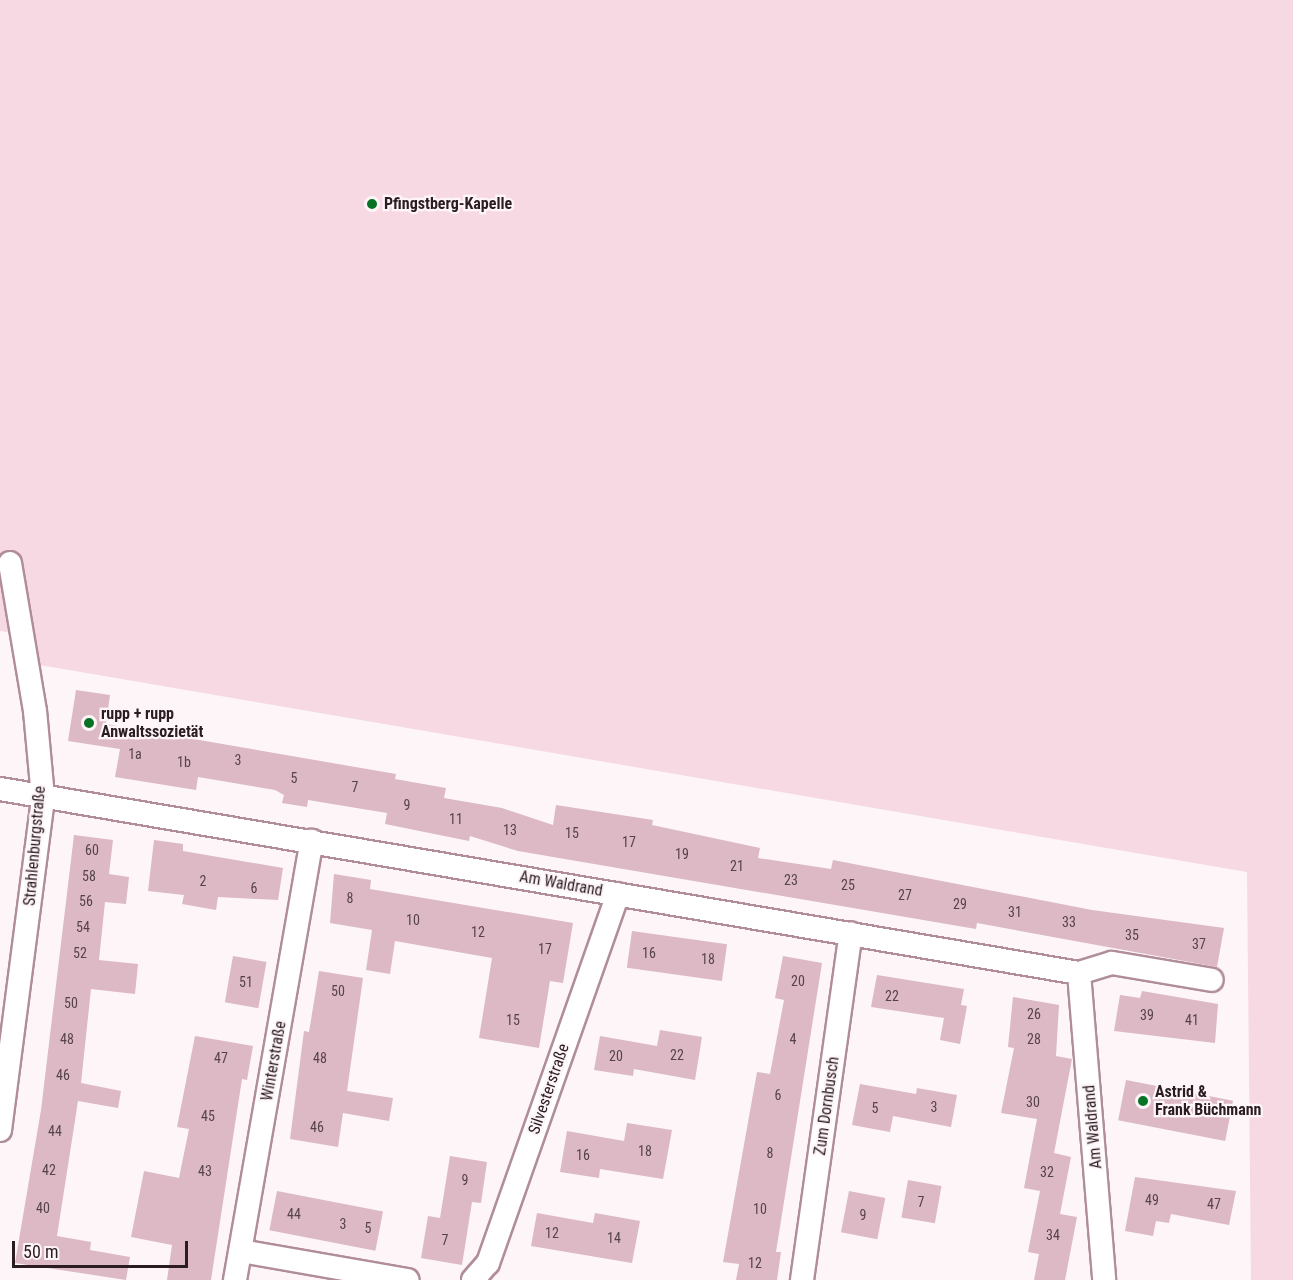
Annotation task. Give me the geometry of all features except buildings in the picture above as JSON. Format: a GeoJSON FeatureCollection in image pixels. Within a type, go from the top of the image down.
{"type":"FeatureCollection","features":[{"type":"Feature","properties":{"kind":"street","name":"Strahlenburgstraße"},"geometry":{"type":"LineString","coordinates":[[0,1130],[43,797],[35,711],[10,563]]}},
{"type":"Feature","properties":{"kind":"street","name":"Am Waldrand"},"geometry":{"type":"LineString","coordinates":[[0,789],[851,933],[1079,974],[1112,963],[1212,980]]}},
{"type":"Feature","properties":{"kind":"street","name":"Winterstraße"},"geometry":{"type":"LineString","coordinates":[[235,1280],[312,841]]}},
{"type":"Feature","properties":{"kind":"street","name":"Silvesterstraße"},"geometry":{"type":"LineString","coordinates":[[473,1280],[488,1263],[618,894]]}},
{"type":"Feature","properties":{"kind":"street","name":"Zum Dornbusch"},"geometry":{"type":"LineString","coordinates":[[802,1280],[851,933]]}},
{"type":"Feature","properties":{"kind":"street","name":"Am Waldrand"},"geometry":{"type":"LineString","coordinates":[[1079,974],[1104,1280]]}},
{"type":"Feature","properties":{"kind":"street"},"geometry":{"type":"LineString","coordinates":[[241,1251],[408,1280]]}},
{"type":"Feature","properties":{"kind":"shaded area"},"geometry":{"type":"Polygon","coordinates":[[[0,0],[1293,0],[1293,1280],[1251,1280],[1247,872],[34,664],[30,636],[0,631],[0,0]]]}},
{"type":"Feature","properties":{"kind":"place","name":"Pfingstberg-Kapelle"},"geometry":{"type":"Point","coordinates":[372,204]}},
{"type":"Feature","properties":{"kind":"place","name":"rupp + rupp Anwaltssozietät"},"geometry":{"type":"Point","coordinates":[89,723]}},
{"type":"Feature","properties":{"kind":"place","name":"Astrid & Frank Büchmann"},"geometry":{"type":"Point","coordinates":[1143,1101]}}]}
